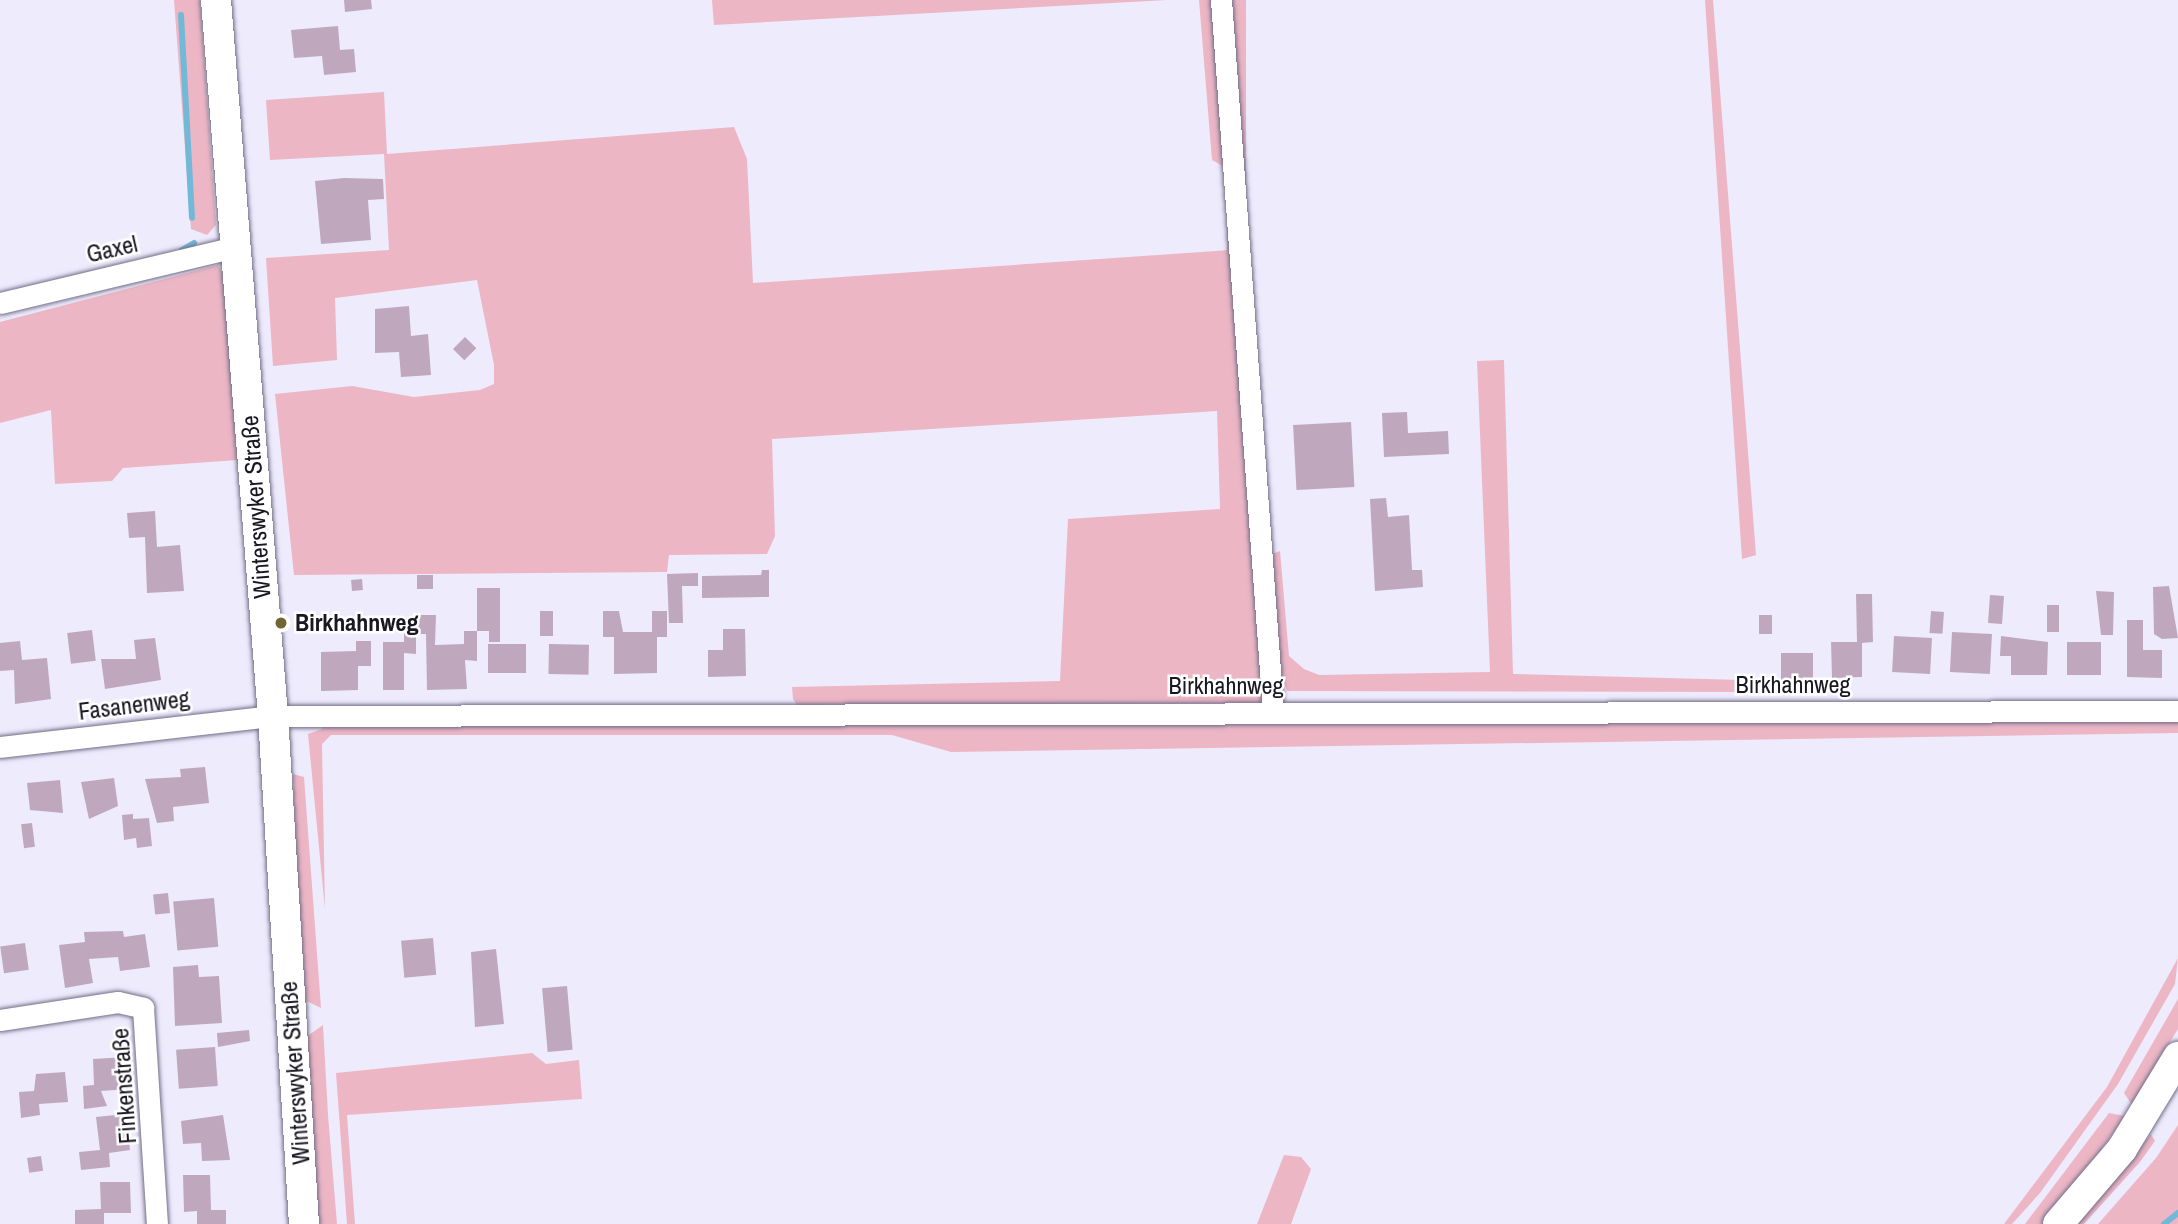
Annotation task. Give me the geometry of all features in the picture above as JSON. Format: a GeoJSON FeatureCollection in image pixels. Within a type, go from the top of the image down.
{"type":"FeatureCollection","features":[{"type":"Feature","properties":{"kind":"street","name":"Winterswyker Straße"},"geometry":{"type":"LineString","coordinates":[[216,0],[273,716],[304,1224]]}},
{"type":"Feature","properties":{"kind":"street"},"geometry":{"type":"LineString","coordinates":[[1221,0],[1273,712]]}},
{"type":"Feature","properties":{"kind":"street","name":"Gaxel"},"geometry":{"type":"LineString","coordinates":[[0,303],[235,247]]}},
{"type":"Feature","properties":{"kind":"street","name":"Birkhahnweg"},"geometry":{"type":"LineString","coordinates":[[273,716],[2178,711]]}},
{"type":"Feature","properties":{"kind":"street","name":"Fasanenweg"},"geometry":{"type":"LineString","coordinates":[[0,747],[273,716]]}},
{"type":"Feature","properties":{"kind":"street","name":"Finkenstraße"},"geometry":{"type":"LineString","coordinates":[[0,1020],[118,1002],[143,1008],[157,1224]]}},
{"type":"Feature","properties":{"kind":"street"},"geometry":{"type":"LineString","coordinates":[[2058,1224],[2122,1149],[2177,1062]]}},
{"type":"Feature","properties":{"kind":"shaded area"},"geometry":{"type":"Polygon","coordinates":[[[174,0],[200,0],[216,225],[207,235],[191,229],[174,0]]]}},
{"type":"Feature","properties":{"kind":"shaded area"},"geometry":{"type":"Polygon","coordinates":[[[712,0],[1167,0],[714,25],[712,0]]]}},
{"type":"Feature","properties":{"kind":"shaded area"},"geometry":{"type":"Polygon","coordinates":[[[1199,0],[1217,0],[1264,703],[797,705],[793,699],[792,687],[1060,681],[1068,519],[1220,509],[1217,411],[772,439],[775,536],[767,554],[669,555],[667,572],[294,575],[275,394],[352,386],[414,397],[480,390],[494,384],[494,365],[477,280],[335,298],[337,360],[273,366],[266,258],[389,250],[384,154],[270,160],[266,100],[384,92],[387,154],[734,127],[747,159],[753,283],[1230,250],[1223,166],[1212,160],[1199,0]]]}},
{"type":"Feature","properties":{"kind":"shaded area"},"geometry":{"type":"Polygon","coordinates":[[[1227,0],[1246,0],[1246,375],[1227,375],[1227,0]]]}},
{"type":"Feature","properties":{"kind":"shaded area"},"geometry":{"type":"Polygon","coordinates":[[[1705,0],[1713,0],[1756,555],[1742,559],[1705,0]]]}},
{"type":"Feature","properties":{"kind":"shaded area"},"geometry":{"type":"Polygon","coordinates":[[[218,265],[226,281],[238,460],[123,468],[112,481],[55,484],[51,410],[0,423],[0,322],[218,265]]]}},
{"type":"Feature","properties":{"kind":"shaded area"},"geometry":{"type":"Polygon","coordinates":[[[1504,360],[1513,674],[1742,680],[1742,692],[1287,691],[1278,665],[1269,555],[1280,551],[1289,656],[1304,669],[1319,675],[1490,672],[1477,361],[1504,360]]]}},
{"type":"Feature","properties":{"kind":"shaded area"},"geometry":{"type":"Polygon","coordinates":[[[322,720],[2178,720],[2178,733],[951,752],[892,735],[331,735],[322,744],[325,909],[308,734],[322,729],[322,720]]]}},
{"type":"Feature","properties":{"kind":"shaded area"},"geometry":{"type":"Polygon","coordinates":[[[293,774],[304,777],[321,1008],[300,998],[293,774]]]}},
{"type":"Feature","properties":{"kind":"shaded area"},"geometry":{"type":"Polygon","coordinates":[[[2178,958],[2175,984],[2118,1084],[2040,1193],[2012,1224],[2004,1224],[2107,1087],[2178,958]]]}},
{"type":"Feature","properties":{"kind":"shaded area"},"geometry":{"type":"Polygon","coordinates":[[[2178,999],[2178,1029],[2132,1105],[2124,1093],[2178,999]]]}},
{"type":"Feature","properties":{"kind":"shaded area"},"geometry":{"type":"Polygon","coordinates":[[[323,1025],[337,1224],[317,1224],[306,1037],[323,1025]]]}},
{"type":"Feature","properties":{"kind":"shaded area"},"geometry":{"type":"Polygon","coordinates":[[[532,1053],[546,1064],[579,1060],[582,1099],[347,1115],[355,1224],[347,1224],[336,1073],[532,1053]]]}},
{"type":"Feature","properties":{"kind":"shaded area"},"geometry":{"type":"Polygon","coordinates":[[[2109,1113],[2125,1116],[2075,1187],[2044,1224],[2025,1224],[2109,1113]]]}},
{"type":"Feature","properties":{"kind":"shaded area"},"geometry":{"type":"Polygon","coordinates":[[[2178,1125],[2178,1224],[2098,1224],[2156,1158],[2178,1125]]]}},
{"type":"Feature","properties":{"kind":"shaded area"},"geometry":{"type":"Polygon","coordinates":[[[2151,1134],[2155,1141],[2140,1162],[2084,1224],[2076,1224],[2151,1134]]]}},
{"type":"Feature","properties":{"kind":"shaded area"},"geometry":{"type":"Polygon","coordinates":[[[1284,1155],[1301,1157],[1311,1169],[1291,1224],[1257,1224],[1284,1155]]]}},
{"type":"Feature","properties":{"kind":"building"},"geometry":{"type":"Polygon","coordinates":[[[344,0],[371,0],[372,9],[345,12],[344,0]]]}},
{"type":"Feature","properties":{"kind":"building"},"geometry":{"type":"Polygon","coordinates":[[[338,26],[340,50],[354,49],[356,72],[324,75],[322,56],[294,58],[291,30],[338,26]]]}},
{"type":"Feature","properties":{"kind":"building"},"geometry":{"type":"Polygon","coordinates":[[[344,178],[383,179],[384,199],[368,200],[371,240],[321,244],[315,181],[344,178]]]}},
{"type":"Feature","properties":{"kind":"building"},"geometry":{"type":"Polygon","coordinates":[[[409,306],[411,336],[428,334],[431,375],[401,377],[399,352],[375,353],[375,309],[409,306]]]}},
{"type":"Feature","properties":{"kind":"building"},"geometry":{"type":"Polygon","coordinates":[[[465,337],[476,348],[464,360],[453,349],[465,337]]]}},
{"type":"Feature","properties":{"kind":"building"},"geometry":{"type":"Polygon","coordinates":[[[1407,412],[1408,433],[1448,431],[1449,454],[1384,457],[1382,413],[1407,412]]]}},
{"type":"Feature","properties":{"kind":"building"},"geometry":{"type":"Polygon","coordinates":[[[1351,422],[1354,487],[1296,490],[1293,425],[1351,422]]]}},
{"type":"Feature","properties":{"kind":"building"},"geometry":{"type":"Polygon","coordinates":[[[1386,498],[1388,517],[1409,515],[1412,570],[1422,570],[1423,587],[1375,591],[1370,499],[1386,498]]]}},
{"type":"Feature","properties":{"kind":"building"},"geometry":{"type":"Polygon","coordinates":[[[155,511],[157,547],[180,545],[184,591],[147,593],[145,537],[129,538],[127,513],[155,511]]]}},
{"type":"Feature","properties":{"kind":"building"},"geometry":{"type":"Polygon","coordinates":[[[762,570],[769,570],[769,597],[702,598],[702,576],[761,575],[762,570]]]}},
{"type":"Feature","properties":{"kind":"building"},"geometry":{"type":"Polygon","coordinates":[[[698,573],[698,586],[682,586],[683,623],[669,623],[667,574],[698,573]]]}},
{"type":"Feature","properties":{"kind":"building"},"geometry":{"type":"Polygon","coordinates":[[[417,575],[433,575],[433,589],[417,589],[417,575]]]}},
{"type":"Feature","properties":{"kind":"building"},"geometry":{"type":"Polygon","coordinates":[[[362,579],[363,590],[352,591],[351,580],[362,579]]]}},
{"type":"Feature","properties":{"kind":"building"},"geometry":{"type":"Polygon","coordinates":[[[2169,586],[2178,638],[2162,639],[2154,634],[2153,587],[2169,586]]]}},
{"type":"Feature","properties":{"kind":"building"},"geometry":{"type":"Polygon","coordinates":[[[477,588],[500,588],[500,642],[489,642],[489,631],[477,631],[477,588]]]}},
{"type":"Feature","properties":{"kind":"building"},"geometry":{"type":"Polygon","coordinates":[[[2096,591],[2114,592],[2113,635],[2101,635],[2096,591]]]}},
{"type":"Feature","properties":{"kind":"building"},"geometry":{"type":"Polygon","coordinates":[[[1856,594],[1872,594],[1873,642],[1862,643],[1862,677],[1832,678],[1831,642],[1857,642],[1856,594]]]}},
{"type":"Feature","properties":{"kind":"building"},"geometry":{"type":"Polygon","coordinates":[[[1990,595],[2004,596],[2002,624],[1988,623],[1990,595]]]}},
{"type":"Feature","properties":{"kind":"building"},"geometry":{"type":"Polygon","coordinates":[[[2047,605],[2059,605],[2059,632],[2047,632],[2047,605]]]}},
{"type":"Feature","properties":{"kind":"building"},"geometry":{"type":"Polygon","coordinates":[[[540,611],[553,611],[553,636],[540,636],[540,611]]]}},
{"type":"Feature","properties":{"kind":"building"},"geometry":{"type":"Polygon","coordinates":[[[603,611],[619,611],[623,632],[652,632],[652,611],[667,611],[667,637],[657,637],[657,673],[614,674],[614,637],[603,637],[603,611]]]}},
{"type":"Feature","properties":{"kind":"building"},"geometry":{"type":"Polygon","coordinates":[[[1931,611],[1944,612],[1942,634],[1929,633],[1931,611]]]}},
{"type":"Feature","properties":{"kind":"building"},"geometry":{"type":"Polygon","coordinates":[[[416,615],[436,615],[435,645],[464,644],[464,631],[477,631],[477,661],[465,660],[467,689],[427,690],[426,634],[416,634],[416,654],[404,653],[404,690],[383,690],[383,642],[404,642],[404,625],[416,625],[416,615]]]}},
{"type":"Feature","properties":{"kind":"building"},"geometry":{"type":"Polygon","coordinates":[[[1759,615],[1772,615],[1772,634],[1759,634],[1759,615]]]}},
{"type":"Feature","properties":{"kind":"building"},"geometry":{"type":"Polygon","coordinates":[[[2127,620],[2143,620],[2143,650],[2162,650],[2162,678],[2127,677],[2127,620]]]}},
{"type":"Feature","properties":{"kind":"building"},"geometry":{"type":"Polygon","coordinates":[[[723,629],[745,629],[746,676],[708,677],[708,650],[723,650],[723,629]]]}},
{"type":"Feature","properties":{"kind":"building"},"geometry":{"type":"Polygon","coordinates":[[[92,630],[96,661],[71,664],[67,633],[92,630]]]}},
{"type":"Feature","properties":{"kind":"building"},"geometry":{"type":"Polygon","coordinates":[[[1952,632],[1992,634],[1990,674],[1950,672],[1952,632]]]}},
{"type":"Feature","properties":{"kind":"building"},"geometry":{"type":"Polygon","coordinates":[[[1894,636],[1932,638],[1930,674],[1892,672],[1894,636]]]}},
{"type":"Feature","properties":{"kind":"building"},"geometry":{"type":"Polygon","coordinates":[[[2001,636],[2048,642],[2047,675],[2011,675],[2011,656],[2000,656],[2001,636]]]}},
{"type":"Feature","properties":{"kind":"building"},"geometry":{"type":"Polygon","coordinates":[[[155,638],[161,680],[105,689],[101,659],[136,659],[134,640],[155,638]]]}},
{"type":"Feature","properties":{"kind":"building"},"geometry":{"type":"Polygon","coordinates":[[[20,641],[22,660],[47,658],[51,699],[15,704],[14,670],[0,671],[0,643],[20,641]]]}},
{"type":"Feature","properties":{"kind":"building"},"geometry":{"type":"Polygon","coordinates":[[[356,641],[371,641],[371,666],[358,666],[358,690],[321,691],[321,652],[356,651],[356,641]]]}},
{"type":"Feature","properties":{"kind":"building"},"geometry":{"type":"Polygon","coordinates":[[[2067,642],[2101,642],[2101,675],[2067,675],[2067,642]]]}},
{"type":"Feature","properties":{"kind":"building"},"geometry":{"type":"Polygon","coordinates":[[[488,644],[526,644],[526,673],[488,673],[488,644]]]}},
{"type":"Feature","properties":{"kind":"building"},"geometry":{"type":"Polygon","coordinates":[[[549,644],[589,645],[588,675],[548,674],[549,644]]]}},
{"type":"Feature","properties":{"kind":"building"},"geometry":{"type":"Polygon","coordinates":[[[1781,653],[1813,653],[1813,680],[1781,680],[1781,653]]]}},
{"type":"Feature","properties":{"kind":"building"},"geometry":{"type":"Polygon","coordinates":[[[205,767],[209,803],[173,807],[174,821],[157,823],[145,779],[181,777],[180,769],[205,767]]]}},
{"type":"Feature","properties":{"kind":"building"},"geometry":{"type":"Polygon","coordinates":[[[114,778],[118,806],[89,819],[81,782],[114,778]]]}},
{"type":"Feature","properties":{"kind":"building"},"geometry":{"type":"Polygon","coordinates":[[[60,780],[63,813],[30,810],[27,783],[60,780]]]}},
{"type":"Feature","properties":{"kind":"building"},"geometry":{"type":"Polygon","coordinates":[[[133,814],[133,819],[149,818],[152,846],[137,848],[136,838],[124,840],[122,815],[133,814]]]}},
{"type":"Feature","properties":{"kind":"building"},"geometry":{"type":"Polygon","coordinates":[[[32,823],[35,847],[24,848],[21,824],[32,823]]]}},
{"type":"Feature","properties":{"kind":"building"},"geometry":{"type":"Polygon","coordinates":[[[168,893],[170,913],[155,914],[153,895],[168,893]]]}},
{"type":"Feature","properties":{"kind":"building"},"geometry":{"type":"Polygon","coordinates":[[[214,898],[218,947],[177,950],[173,902],[214,898]]]}},
{"type":"Feature","properties":{"kind":"building"},"geometry":{"type":"Polygon","coordinates":[[[123,931],[124,937],[145,934],[150,967],[120,971],[118,957],[89,959],[93,983],[65,988],[59,945],[85,942],[84,932],[123,931]]]}},
{"type":"Feature","properties":{"kind":"building"},"geometry":{"type":"Polygon","coordinates":[[[433,938],[436,975],[404,978],[401,941],[433,938]]]}},
{"type":"Feature","properties":{"kind":"building"},"geometry":{"type":"Polygon","coordinates":[[[25,943],[29,970],[4,973],[0,946],[25,943]]]}},
{"type":"Feature","properties":{"kind":"building"},"geometry":{"type":"Polygon","coordinates":[[[496,949],[504,1024],[475,1027],[471,952],[496,949]]]}},
{"type":"Feature","properties":{"kind":"building"},"geometry":{"type":"Polygon","coordinates":[[[198,965],[199,977],[219,976],[222,1023],[175,1026],[173,967],[198,965]]]}},
{"type":"Feature","properties":{"kind":"building"},"geometry":{"type":"Polygon","coordinates":[[[567,986],[573,1050],[548,1052],[542,988],[567,986]]]}},
{"type":"Feature","properties":{"kind":"building"},"geometry":{"type":"Polygon","coordinates":[[[249,1030],[250,1041],[218,1047],[217,1033],[249,1030]]]}},
{"type":"Feature","properties":{"kind":"building"},"geometry":{"type":"Polygon","coordinates":[[[215,1047],[218,1086],[179,1089],[176,1050],[215,1047]]]}},
{"type":"Feature","properties":{"kind":"building"},"geometry":{"type":"Polygon","coordinates":[[[126,1057],[128,1089],[101,1091],[107,1106],[84,1109],[83,1086],[94,1085],[93,1059],[126,1057]]]}},
{"type":"Feature","properties":{"kind":"building"},"geometry":{"type":"Polygon","coordinates":[[[65,1072],[68,1102],[39,1104],[40,1115],[21,1118],[19,1092],[34,1091],[36,1074],[65,1072]]]}},
{"type":"Feature","properties":{"kind":"building"},"geometry":{"type":"Polygon","coordinates":[[[126,1114],[130,1150],[109,1153],[110,1167],[81,1170],[79,1152],[100,1150],[96,1117],[126,1114]]]}},
{"type":"Feature","properties":{"kind":"building"},"geometry":{"type":"Polygon","coordinates":[[[223,1115],[230,1160],[202,1161],[201,1143],[183,1144],[181,1121],[223,1115]]]}},
{"type":"Feature","properties":{"kind":"building"},"geometry":{"type":"Polygon","coordinates":[[[41,1156],[43,1171],[29,1173],[27,1158],[41,1156]]]}},
{"type":"Feature","properties":{"kind":"building"},"geometry":{"type":"Polygon","coordinates":[[[183,1175],[210,1175],[211,1210],[226,1210],[226,1224],[197,1224],[197,1211],[184,1212],[183,1175]]]}},
{"type":"Feature","properties":{"kind":"building"},"geometry":{"type":"Polygon","coordinates":[[[100,1182],[130,1182],[131,1213],[104,1213],[104,1224],[75,1224],[75,1210],[101,1209],[100,1182]]]}},
{"type":"Feature","properties":{"kind":"waterway"},"geometry":{"type":"LineString","coordinates":[[181,15],[192,218]]}},
{"type":"Feature","properties":{"kind":"waterway"},"geometry":{"type":"LineString","coordinates":[[182,250],[194,243]]}},
{"type":"Feature","properties":{"kind":"waterway"},"geometry":{"type":"LineString","coordinates":[[2164,1224],[2178,1213]]}},
{"type":"Feature","properties":{"kind":"place","name":"Birkhahnweg"},"geometry":{"type":"Point","coordinates":[281,623]}}]}
